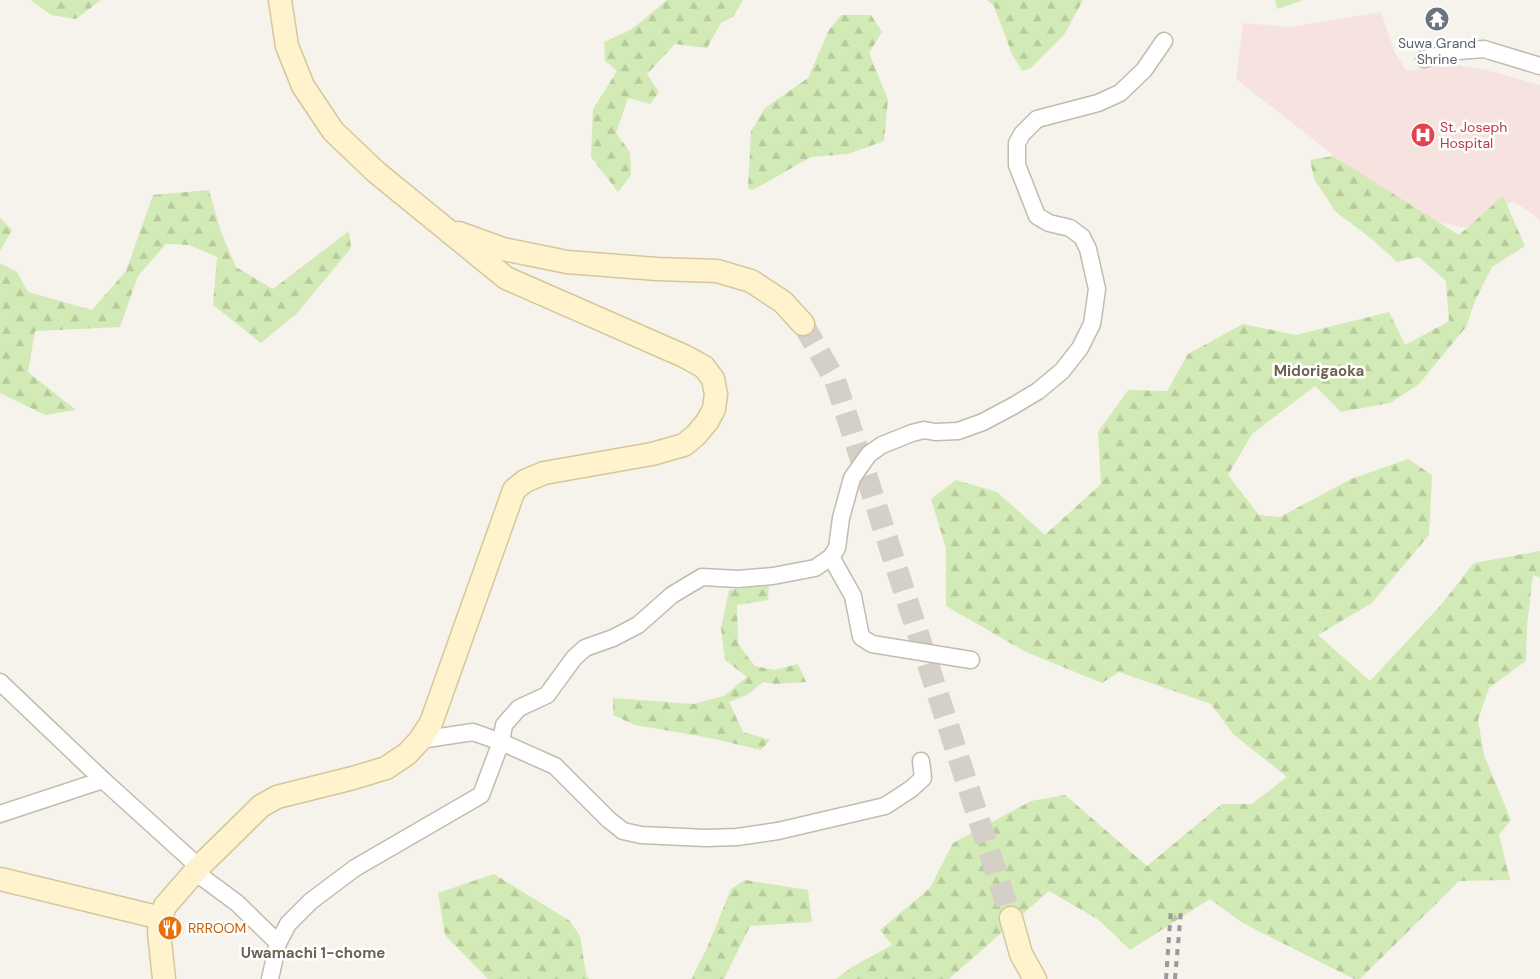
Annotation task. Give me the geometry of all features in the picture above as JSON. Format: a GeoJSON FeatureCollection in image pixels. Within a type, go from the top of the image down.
{"type":"FeatureCollection","features":[{"type":"Feature","properties":{"kind":"street"},"geometry":{"type":"LineString","coordinates":[[164,979],[159,932],[165,906],[197,870],[261,806],[277,797],[386,768],[407,754],[420,740],[431,723],[514,490],[525,481],[544,473],[652,454],[684,445],[707,422],[714,409],[716,394],[713,379],[704,367],[684,356],[506,278],[376,172],[333,131],[303,86],[287,46],[280,0]]}},
{"type":"Feature","properties":{"kind":"street"},"geometry":{"type":"LineString","coordinates":[[270,979],[278,943],[288,924],[311,901],[355,868],[481,795],[501,742],[504,725],[519,708],[547,695],[574,658],[585,648],[613,638],[638,625],[672,595],[702,577],[738,579],[773,576],[815,568],[831,557],[836,548],[841,518],[852,478],[870,454],[882,445],[912,433],[924,430],[935,432],[958,431],[982,422],[1038,391],[1062,372],[1080,348],[1092,324],[1097,289],[1088,249],[1082,237],[1070,228],[1049,223],[1037,216],[1017,165],[1016,143],[1037,119],[1098,103],[1120,93],[1144,70],[1164,41]]}},
{"type":"Feature","properties":{"kind":"street"},"geometry":{"type":"LineString","coordinates":[[1424,59],[1458,51],[1484,49],[1540,66]]}},
{"type":"Feature","properties":{"kind":"street"},"geometry":{"type":"LineString","coordinates":[[442,227],[503,248],[567,262],[657,269],[717,271],[751,281],[783,302],[803,324]]}},
{"type":"Feature","properties":{"kind":"street"},"geometry":{"type":"LineString","coordinates":[[831,557],[853,596],[861,637],[872,644],[971,660]]}},
{"type":"Feature","properties":{"kind":"street"},"geometry":{"type":"LineString","coordinates":[[0,682],[197,870],[237,903],[278,943]]}},
{"type":"Feature","properties":{"kind":"street"},"geometry":{"type":"LineString","coordinates":[[420,740],[472,732],[501,742],[555,766],[608,819],[623,831],[641,835],[706,838],[737,837],[778,831],[885,806],[911,789],[923,778],[921,761]]}},
{"type":"Feature","properties":{"kind":"street"},"geometry":{"type":"LineString","coordinates":[[0,814],[103,780]]}},
{"type":"Feature","properties":{"kind":"street"},"geometry":{"type":"LineString","coordinates":[[0,878],[161,918]]}},
{"type":"Feature","properties":{"kind":"street"},"geometry":{"type":"LineString","coordinates":[[1010,918],[1021,954],[1035,979]]}},
{"type":"Feature","properties":{"kind":"shaded area","name":"St. Joseph Hospital"},"geometry":{"type":"Polygon","coordinates":[[[1381,12],[1395,53],[1407,71],[1451,64],[1486,70],[1540,85],[1540,222],[1537,217],[1513,201],[1466,228],[1411,216],[1236,79],[1243,23],[1290,27],[1381,12]]]}},
{"type":"Feature","properties":{"kind":"green space"},"geometry":{"type":"Polygon","coordinates":[[[31,0],[101,0],[76,19],[51,15],[31,0]]]}},
{"type":"Feature","properties":{"kind":"green space"},"geometry":{"type":"Polygon","coordinates":[[[667,0],[743,0],[733,17],[721,23],[707,48],[675,44],[647,74],[659,92],[650,104],[628,98],[616,133],[630,152],[631,175],[618,192],[591,157],[593,109],[617,71],[605,61],[604,42],[632,29],[667,0]]]}},
{"type":"Feature","properties":{"kind":"green space"},"geometry":{"type":"Polygon","coordinates":[[[987,0],[1083,0],[1064,35],[1031,68],[1022,71],[1012,54],[994,6],[987,0]]]}},
{"type":"Feature","properties":{"kind":"green space"},"geometry":{"type":"Polygon","coordinates":[[[1275,0],[1304,0],[1277,9],[1275,0]]]}},
{"type":"Feature","properties":{"kind":"green space"},"geometry":{"type":"Polygon","coordinates":[[[841,15],[871,15],[882,32],[869,53],[888,100],[884,141],[848,154],[811,157],[753,190],[748,188],[751,131],[765,108],[808,78],[829,30],[841,15]]]}},
{"type":"Feature","properties":{"kind":"green space"},"geometry":{"type":"Polygon","coordinates":[[[1333,156],[1459,235],[1503,196],[1525,246],[1492,267],[1475,301],[1466,327],[1419,384],[1390,403],[1341,412],[1315,386],[1252,434],[1228,475],[1259,515],[1280,517],[1351,479],[1408,459],[1432,475],[1429,535],[1372,603],[1318,635],[1370,681],[1440,606],[1474,563],[1540,551],[1540,578],[1533,575],[1527,625],[1526,661],[1489,688],[1478,720],[1484,755],[1511,820],[1499,835],[1510,880],[1459,881],[1360,979],[1354,979],[1241,922],[1210,899],[1130,950],[1099,920],[1049,891],[949,979],[836,979],[852,967],[892,945],[880,930],[930,888],[953,843],[1031,801],[1065,795],[1147,866],[1222,804],[1252,804],[1287,777],[1233,734],[1211,704],[1119,672],[1102,683],[1026,652],[946,606],[946,548],[931,499],[956,480],[997,492],[1045,535],[1101,484],[1098,432],[1128,390],[1167,391],[1188,354],[1243,324],[1296,335],[1389,312],[1405,345],[1449,321],[1446,281],[1419,257],[1397,262],[1373,240],[1335,211],[1314,179],[1310,160],[1333,156]]]}},
{"type":"Feature","properties":{"kind":"green space"},"geometry":{"type":"Polygon","coordinates":[[[209,190],[221,232],[236,267],[273,289],[349,231],[351,248],[297,313],[261,343],[213,305],[217,257],[189,245],[166,244],[138,276],[120,327],[35,331],[28,372],[76,410],[45,415],[0,393],[0,263],[17,272],[28,292],[92,310],[126,271],[153,195],[209,190]]]}},
{"type":"Feature","properties":{"kind":"green space"},"geometry":{"type":"Polygon","coordinates":[[[0,218],[12,230],[0,251],[0,218]]]}},
{"type":"Feature","properties":{"kind":"green space"},"geometry":{"type":"Polygon","coordinates":[[[769,585],[768,600],[737,605],[738,644],[755,666],[774,670],[798,664],[806,682],[775,684],[763,682],[747,695],[729,702],[743,732],[770,740],[761,750],[710,738],[635,725],[613,715],[613,698],[693,704],[724,696],[747,677],[725,660],[721,629],[729,590],[769,585]]]}},
{"type":"Feature","properties":{"kind":"green space"},"geometry":{"type":"Polygon","coordinates":[[[494,874],[570,921],[580,936],[586,974],[589,979],[488,979],[445,935],[438,893],[494,874]]]}},
{"type":"Feature","properties":{"kind":"green space"},"geometry":{"type":"Polygon","coordinates":[[[745,880],[808,890],[812,922],[750,926],[724,979],[691,979],[707,948],[731,889],[745,880]]]}},
{"type":"Feature","properties":{"kind":"tunnel"},"geometry":{"type":"LineString","coordinates":[[803,324],[835,380],[1011,918]]}},
{"type":"Feature","properties":{"kind":"railway"},"geometry":{"type":"LineString","coordinates":[[1166,979],[1171,909]]}},
{"type":"Feature","properties":{"kind":"railway"},"geometry":{"type":"LineString","coordinates":[[1175,979],[1181,910]]}},
{"type":"Feature","properties":{"kind":"place","name":"Suwa Grand Shrine"},"geometry":{"type":"Point","coordinates":[1437,19]}},
{"type":"Feature","properties":{"kind":"place","name":"St. Joseph Hospital"},"geometry":{"type":"Point","coordinates":[1423,135]}},
{"type":"Feature","properties":{"kind":"place","name":"RRROOM"},"geometry":{"type":"Point","coordinates":[170,928]}},
{"type":"Feature","properties":{"kind":"district","name":"Midorigaoka"},"geometry":{"type":"Point","coordinates":[1319,371]}},
{"type":"Feature","properties":{"kind":"district","name":"Uwamachi 1-chome"},"geometry":{"type":"Point","coordinates":[313,953]}}]}
